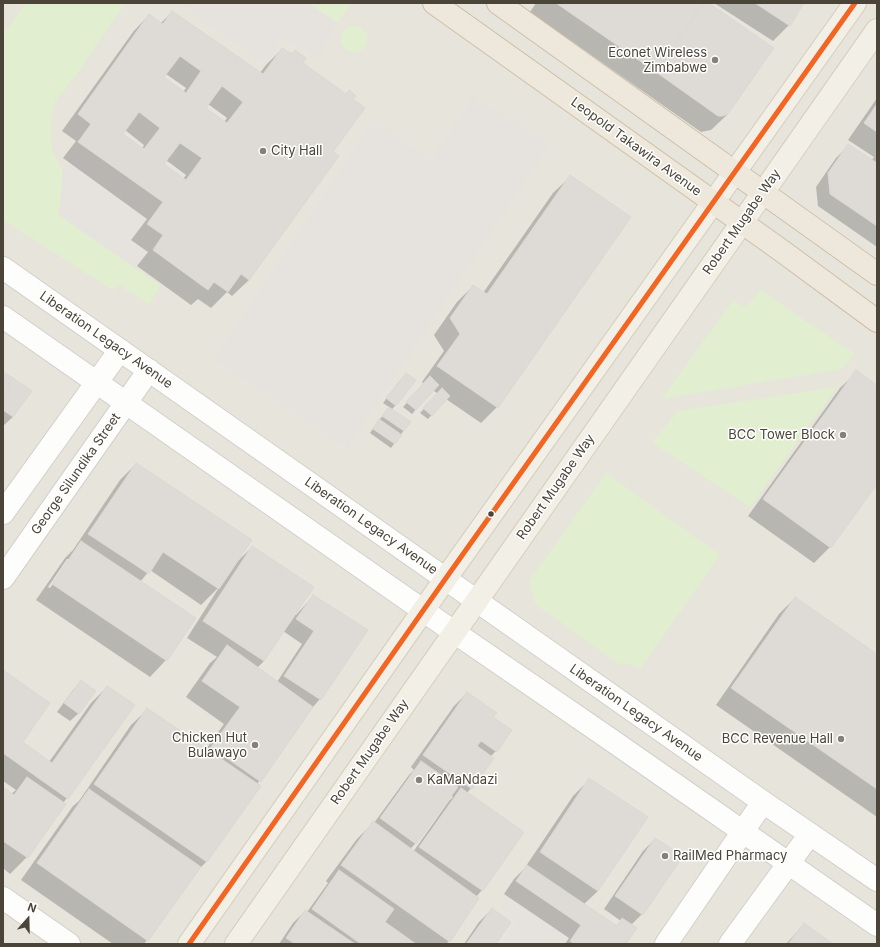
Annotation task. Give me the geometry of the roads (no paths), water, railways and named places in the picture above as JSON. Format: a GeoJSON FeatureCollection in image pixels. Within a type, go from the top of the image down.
{"type":"FeatureCollection","features":[{"type":"Feature","properties":{"kind":"highway","name":"Leopold Takawira Avenue"},"geometry":{"type":"LineString","coordinates":[[434,3],[714,202],[877,321]]}},
{"type":"Feature","properties":{"kind":"highway"},"geometry":{"type":"LineString","coordinates":[[498,3],[877,274]]}},
{"type":"Feature","properties":{"kind":"main road"},"geometry":{"type":"LineString","coordinates":[[189,944],[446,578],[855,3]]}},
{"type":"Feature","properties":{"kind":"main road","name":"Robert Mugabe Way"},"geometry":{"type":"LineString","coordinates":[[236,944],[877,30]]}},
{"type":"Feature","properties":{"kind":"street","name":"Liberation Legacy Avenue"},"geometry":{"type":"LineString","coordinates":[[3,268],[763,802],[877,880]]}},
{"type":"Feature","properties":{"kind":"street"},"geometry":{"type":"LineString","coordinates":[[3,317],[877,925]]}},
{"type":"Feature","properties":{"kind":"street"},"geometry":{"type":"LineString","coordinates":[[3,513],[120,350]]}},
{"type":"Feature","properties":{"kind":"street","name":"George Silundika Street"},"geometry":{"type":"LineString","coordinates":[[3,578],[150,370]]}},
{"type":"Feature","properties":{"kind":"street"},"geometry":{"type":"LineString","coordinates":[[666,944],[763,802]]}},
{"type":"Feature","properties":{"kind":"street"},"geometry":{"type":"LineString","coordinates":[[730,944],[810,834]]}},
{"type":"Feature","properties":{"kind":"street"},"geometry":{"type":"LineString","coordinates":[[3,898],[69,944]]}},
{"type":"Feature","properties":{"kind":"place","name":"Econet Wireless Zimbabwe"},"geometry":{"type":"Point","coordinates":[715,60]}},
{"type":"Feature","properties":{"kind":"place","name":"City Hall"},"geometry":{"type":"Point","coordinates":[263,151]}},
{"type":"Feature","properties":{"kind":"place","name":"BCC Tower Block"},"geometry":{"type":"Point","coordinates":[843,435]}},
{"type":"Feature","properties":{"kind":"place","name":"BCC Revenue Hall"},"geometry":{"type":"Point","coordinates":[841,739]}},
{"type":"Feature","properties":{"kind":"place","name":"Chicken Hut Bulawayo"},"geometry":{"type":"Point","coordinates":[255,745]}},
{"type":"Feature","properties":{"kind":"place","name":"KaMaNdazi"},"geometry":{"type":"Point","coordinates":[419,780]}},
{"type":"Feature","properties":{"kind":"place","name":"RailMed Pharmacy"},"geometry":{"type":"Point","coordinates":[665,856]}}]}
